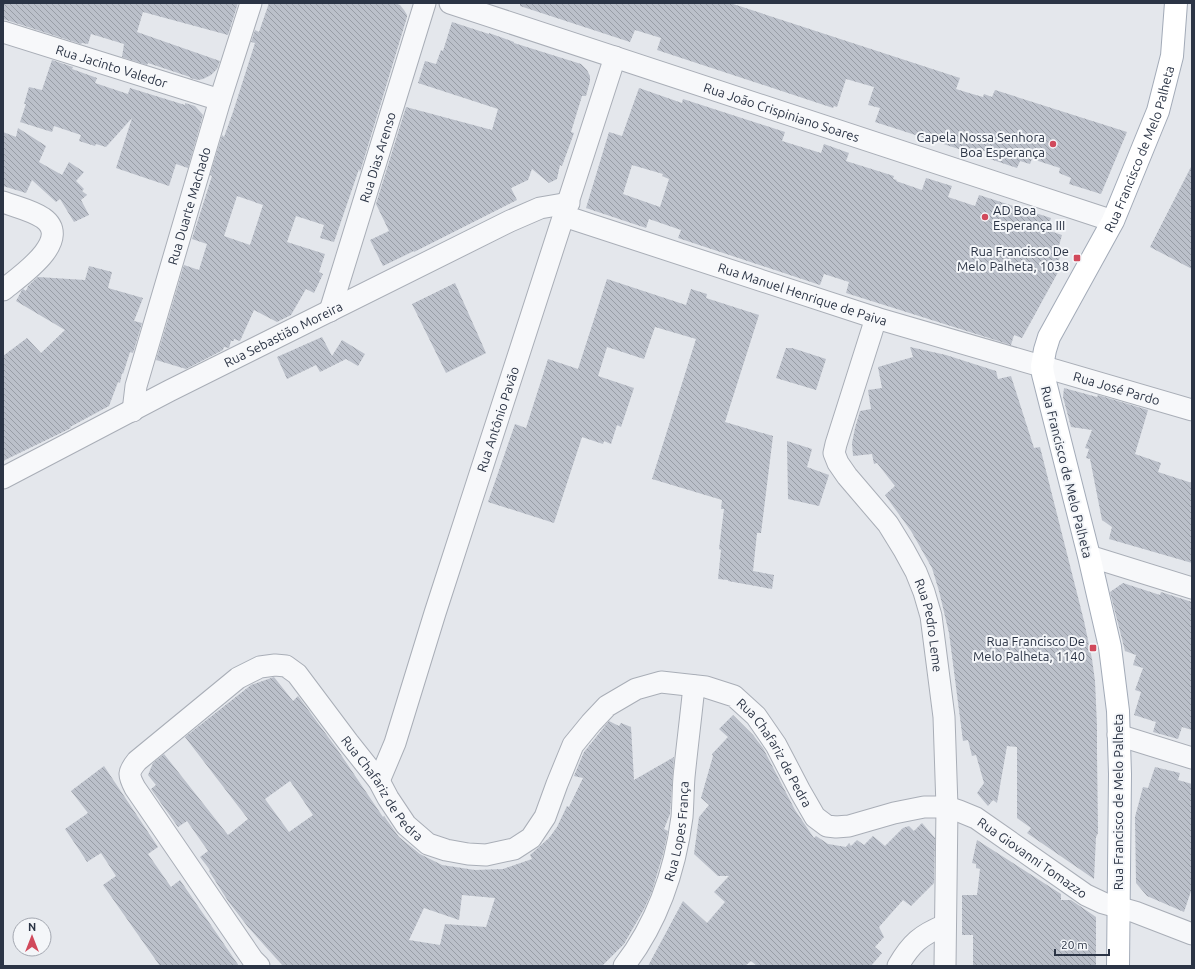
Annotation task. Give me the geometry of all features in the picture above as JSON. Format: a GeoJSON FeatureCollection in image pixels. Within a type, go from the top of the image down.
{"type":"FeatureCollection","features":[{"type":"Feature","properties":{"kind":"main road","name":"Rua Francisco de Melo Palheta"},"geometry":{"type":"LineString","coordinates":[[1118,966],[1120,774],[1118,710],[1110,647],[1042,366],[1049,337],[1113,221],[1139,161],[1158,111],[1172,56],[1176,3]]}},
{"type":"Feature","properties":{"kind":"street","name":"Rua Duarte Machado"},"geometry":{"type":"LineString","coordinates":[[133,411],[136,386],[220,100],[251,3]]}},
{"type":"Feature","properties":{"kind":"street","name":"Rua Dias Arenso"},"geometry":{"type":"LineString","coordinates":[[330,311],[424,3]]}},
{"type":"Feature","properties":{"kind":"street","name":"Rua João Crispiniano Soares"},"geometry":{"type":"LineString","coordinates":[[450,3],[1113,221]]}},
{"type":"Feature","properties":{"kind":"street","name":"Rua Jacinto Valedor"},"geometry":{"type":"LineString","coordinates":[[3,32],[220,100]]}},
{"type":"Feature","properties":{"kind":"street","name":"Rua Antônio Pavão"},"geometry":{"type":"LineString","coordinates":[[379,781],[395,743],[435,613],[615,57]]}},
{"type":"Feature","properties":{"kind":"street"},"geometry":{"type":"LineString","coordinates":[[3,202],[36,214],[44,219],[50,225],[52,234],[50,244],[44,254],[29,269],[3,290]]}},
{"type":"Feature","properties":{"kind":"street","name":"Rua Sebastião Moreira"},"geometry":{"type":"LineString","coordinates":[[3,478],[169,391],[510,221],[540,208],[566,209]]}},
{"type":"Feature","properties":{"kind":"street","name":"Rua Manuel Henrique de Paiva"},"geometry":{"type":"LineString","coordinates":[[566,209],[876,318],[1042,366]]}},
{"type":"Feature","properties":{"kind":"street","name":"Rua Pedro Leme"},"geometry":{"type":"LineString","coordinates":[[876,318],[834,453],[838,463],[847,476],[888,524],[916,572],[931,616],[944,717],[947,807],[945,966]]}},
{"type":"Feature","properties":{"kind":"street","name":"Rua José Pardo"},"geometry":{"type":"LineString","coordinates":[[1042,366],[1192,410]]}},
{"type":"Feature","properties":{"kind":"street"},"geometry":{"type":"LineString","coordinates":[[1088,556],[1192,588]]}},
{"type":"Feature","properties":{"kind":"street","name":"Rua Chafariz de Pedra"},"geometry":{"type":"LineString","coordinates":[[259,966],[253,960],[135,788],[130,779],[130,770],[137,762],[238,678],[260,667],[275,665],[286,666],[297,674],[379,781],[388,798],[406,825],[428,844],[446,850],[468,854],[486,855],[514,849],[531,838],[545,817],[574,745],[591,722],[608,706],[636,689],[661,682],[706,687],[734,696],[756,716],[776,745],[815,817],[827,826],[849,826],[894,813],[924,807],[947,807]]}},
{"type":"Feature","properties":{"kind":"street","name":"Rua Lopes França"},"geometry":{"type":"LineString","coordinates":[[624,966],[644,935],[658,908],[669,878],[682,816],[684,778],[694,686]]}},
{"type":"Feature","properties":{"kind":"street"},"geometry":{"type":"LineString","coordinates":[[1118,735],[1192,758]]}},
{"type":"Feature","properties":{"kind":"street","name":"Rua Giovanni Tomazzo"},"geometry":{"type":"LineString","coordinates":[[947,807],[976,818],[1086,895],[1103,903],[1153,918],[1192,934]]}},
{"type":"Feature","properties":{"kind":"street"},"geometry":{"type":"LineString","coordinates":[[898,966],[905,954],[918,939],[945,925]]}},
{"type":"Feature","properties":{"kind":"building"},"geometry":{"type":"Polygon","coordinates":[[[3,3],[238,3],[228,35],[143,12],[137,32],[220,61],[217,69],[211,75],[198,80],[148,63],[147,65],[122,57],[124,44],[91,34],[88,44],[81,44],[3,19],[3,3]]]}},
{"type":"Feature","properties":{"kind":"building"},"geometry":{"type":"Polygon","coordinates":[[[269,3],[395,3],[400,5],[407,15],[360,172],[359,169],[334,242],[320,238],[324,225],[296,216],[287,242],[325,254],[319,272],[323,274],[314,293],[306,289],[291,315],[277,322],[254,310],[240,341],[234,339],[234,341],[231,341],[229,348],[224,347],[223,350],[186,369],[156,360],[184,265],[199,270],[207,244],[192,239],[212,176],[210,175],[222,135],[224,137],[255,43],[251,42],[255,30],[259,32],[269,3]],[[237,196],[224,236],[250,245],[263,205],[237,196]]]}},
{"type":"Feature","properties":{"kind":"building"},"geometry":{"type":"Polygon","coordinates":[[[520,3],[730,3],[960,78],[956,89],[983,97],[984,94],[992,97],[995,90],[1127,132],[1101,194],[1069,184],[1071,178],[1059,173],[1060,168],[1032,159],[1030,164],[1020,161],[1017,168],[990,159],[993,151],[965,151],[875,122],[880,108],[868,105],[874,87],[846,79],[837,107],[834,106],[833,108],[657,50],[661,38],[635,30],[630,42],[520,6],[520,3]]]}},
{"type":"Feature","properties":{"kind":"building"},"geometry":{"type":"Polygon","coordinates":[[[452,22],[581,64],[590,76],[586,96],[582,96],[571,132],[574,133],[562,166],[560,165],[557,179],[549,183],[532,169],[528,180],[511,188],[517,200],[383,266],[370,240],[389,231],[376,204],[406,107],[492,130],[498,109],[418,83],[425,61],[436,64],[441,50],[443,51],[452,22]]]}},
{"type":"Feature","properties":{"kind":"building"},"geometry":{"type":"Polygon","coordinates":[[[52,60],[73,67],[72,69],[97,78],[95,83],[128,94],[130,88],[185,105],[185,103],[195,106],[203,115],[188,168],[176,164],[169,186],[116,168],[132,118],[106,147],[96,144],[95,146],[79,141],[81,135],[54,126],[52,132],[20,122],[26,104],[24,104],[29,87],[42,90],[52,60]]]}},
{"type":"Feature","properties":{"kind":"building"},"geometry":{"type":"Polygon","coordinates":[[[639,88],[682,103],[683,99],[785,132],[782,141],[821,153],[824,144],[849,153],[846,161],[894,176],[893,179],[897,180],[896,181],[922,190],[926,178],[952,186],[948,197],[975,206],[979,195],[1051,218],[1047,230],[1062,235],[1058,249],[1062,250],[1058,263],[1062,265],[1022,338],[1014,335],[1011,345],[846,293],[849,282],[824,274],[820,285],[678,238],[681,230],[649,219],[646,228],[586,208],[609,132],[622,136],[639,88]],[[632,165],[623,194],[660,207],[669,179],[662,176],[663,174],[632,165]]]}},
{"type":"Feature","properties":{"kind":"building"},"geometry":{"type":"Polygon","coordinates":[[[18,128],[46,146],[39,162],[62,175],[69,162],[84,172],[76,181],[84,189],[82,191],[87,195],[81,200],[89,215],[74,222],[60,199],[56,202],[32,180],[26,193],[3,186],[3,132],[16,137],[18,128]]]}},
{"type":"Feature","properties":{"kind":"building"},"geometry":{"type":"Polygon","coordinates":[[[1192,165],[1192,269],[1150,247],[1192,165]]]}},
{"type":"Feature","properties":{"kind":"building"},"geometry":{"type":"Polygon","coordinates":[[[89,266],[112,272],[108,288],[143,298],[134,321],[142,323],[133,353],[130,352],[120,383],[118,382],[109,406],[70,427],[71,428],[3,461],[3,356],[27,338],[41,353],[65,330],[16,301],[22,290],[23,289],[26,291],[28,286],[38,277],[85,280],[89,266]]]}},
{"type":"Feature","properties":{"kind":"building"},"geometry":{"type":"Polygon","coordinates":[[[607,279],[686,305],[691,289],[707,294],[706,298],[759,315],[725,422],[773,436],[761,533],[757,533],[753,571],[774,575],[772,589],[718,579],[721,550],[719,549],[724,509],[721,509],[722,500],[652,479],[696,339],[655,327],[644,359],[607,347],[598,376],[634,388],[621,427],[617,425],[611,444],[604,441],[603,444],[582,437],[554,523],[488,502],[515,424],[526,428],[548,359],[578,369],[607,279]]]}},
{"type":"Feature","properties":{"kind":"building"},"geometry":{"type":"Polygon","coordinates":[[[455,283],[486,353],[446,373],[412,304],[455,283]]]}},
{"type":"Feature","properties":{"kind":"building"},"geometry":{"type":"Polygon","coordinates":[[[322,337],[332,356],[342,340],[365,354],[358,366],[346,359],[320,372],[316,365],[287,379],[277,357],[322,337]]]}},
{"type":"Feature","properties":{"kind":"building"},"geometry":{"type":"Polygon","coordinates":[[[910,347],[946,355],[996,371],[998,379],[1011,376],[1034,448],[1040,447],[1084,621],[1095,681],[1098,833],[1096,837],[1094,879],[1027,833],[1031,828],[1017,818],[1017,747],[1007,746],[997,803],[993,800],[988,806],[977,793],[984,783],[976,755],[972,756],[968,740],[963,741],[949,633],[932,568],[911,531],[885,495],[895,486],[877,463],[874,464],[872,454],[853,456],[852,443],[860,411],[871,409],[868,390],[882,388],[878,367],[913,357],[910,347]]]}},
{"type":"Feature","properties":{"kind":"building"},"geometry":{"type":"Polygon","coordinates":[[[786,348],[792,348],[826,359],[816,390],[776,378],[786,348]]]}},
{"type":"Feature","properties":{"kind":"building"},"geometry":{"type":"Polygon","coordinates":[[[1064,388],[1097,397],[1098,395],[1148,410],[1135,454],[1161,463],[1158,472],[1192,483],[1192,563],[1109,539],[1112,527],[1102,520],[1090,459],[1086,458],[1089,449],[1085,448],[1092,430],[1071,427],[1063,397],[1064,388]]]}},
{"type":"Feature","properties":{"kind":"building"},"geometry":{"type":"Polygon","coordinates":[[[787,441],[812,449],[807,467],[829,475],[819,506],[788,499],[787,441]]]}},
{"type":"Feature","properties":{"kind":"building"},"geometry":{"type":"Polygon","coordinates":[[[1123,583],[1160,595],[1161,592],[1192,602],[1192,730],[1182,727],[1178,739],[1153,732],[1156,722],[1134,715],[1141,692],[1135,690],[1143,668],[1133,665],[1136,655],[1125,651],[1110,592],[1123,583]]]}},
{"type":"Feature","properties":{"kind":"building"},"geometry":{"type":"Polygon","coordinates":[[[274,677],[293,701],[298,696],[337,749],[383,817],[384,816],[399,837],[420,854],[442,865],[475,870],[503,869],[532,859],[530,855],[549,838],[557,827],[567,806],[569,807],[583,778],[574,776],[584,752],[609,721],[619,726],[621,723],[631,727],[634,780],[674,757],[670,814],[664,829],[668,831],[663,854],[652,891],[644,909],[624,944],[602,966],[283,966],[248,927],[228,901],[209,871],[210,870],[200,857],[208,851],[187,821],[178,827],[151,789],[156,785],[148,775],[153,763],[164,754],[228,835],[248,819],[185,737],[251,685],[274,677]],[[290,781],[265,799],[289,832],[313,815],[290,781]],[[462,895],[459,920],[424,908],[409,940],[440,945],[445,924],[486,927],[495,898],[462,895]]]}},
{"type":"Feature","properties":{"kind":"building"},"geometry":{"type":"Polygon","coordinates":[[[733,715],[753,735],[763,748],[795,810],[814,838],[816,836],[828,844],[846,847],[849,843],[851,846],[857,840],[864,845],[873,836],[885,846],[903,828],[909,826],[914,831],[922,823],[935,838],[934,883],[911,906],[903,900],[879,927],[884,937],[875,947],[882,953],[871,966],[757,966],[751,961],[745,966],[648,966],[683,901],[707,923],[725,902],[714,892],[729,876],[718,876],[694,854],[699,817],[709,805],[701,798],[713,756],[712,754],[728,737],[719,729],[733,715]]]}},
{"type":"Feature","properties":{"kind":"building"},"geometry":{"type":"Polygon","coordinates":[[[104,766],[158,847],[148,854],[171,887],[180,880],[239,966],[160,966],[103,885],[116,876],[101,853],[87,862],[65,829],[88,813],[71,791],[104,766]]]}},
{"type":"Feature","properties":{"kind":"building"},"geometry":{"type":"Polygon","coordinates":[[[1155,767],[1180,773],[1178,780],[1192,784],[1192,888],[1184,912],[1147,896],[1136,883],[1135,817],[1143,787],[1148,788],[1155,767]]]}},
{"type":"Feature","properties":{"kind":"building"},"geometry":{"type":"Polygon","coordinates":[[[977,840],[1061,894],[1061,900],[1071,900],[1096,917],[1096,966],[973,966],[973,935],[962,935],[962,895],[977,895],[980,869],[976,868],[976,864],[972,863],[977,840]]]}},
{"type":"Feature","properties":{"kind":"place","name":"Capela Nossa Senhora Boa Esperança"},"geometry":{"type":"Point","coordinates":[1053,144]}},
{"type":"Feature","properties":{"kind":"place","name":"AD Boa Esperança III"},"geometry":{"type":"Point","coordinates":[985,217]}},
{"type":"Feature","properties":{"kind":"place","name":"Rua Francisco De Melo Palheta, 1038"},"geometry":{"type":"Point","coordinates":[1077,258]}},
{"type":"Feature","properties":{"kind":"place","name":"Rua Francisco De Melo Palheta, 1140"},"geometry":{"type":"Point","coordinates":[1093,648]}}]}
